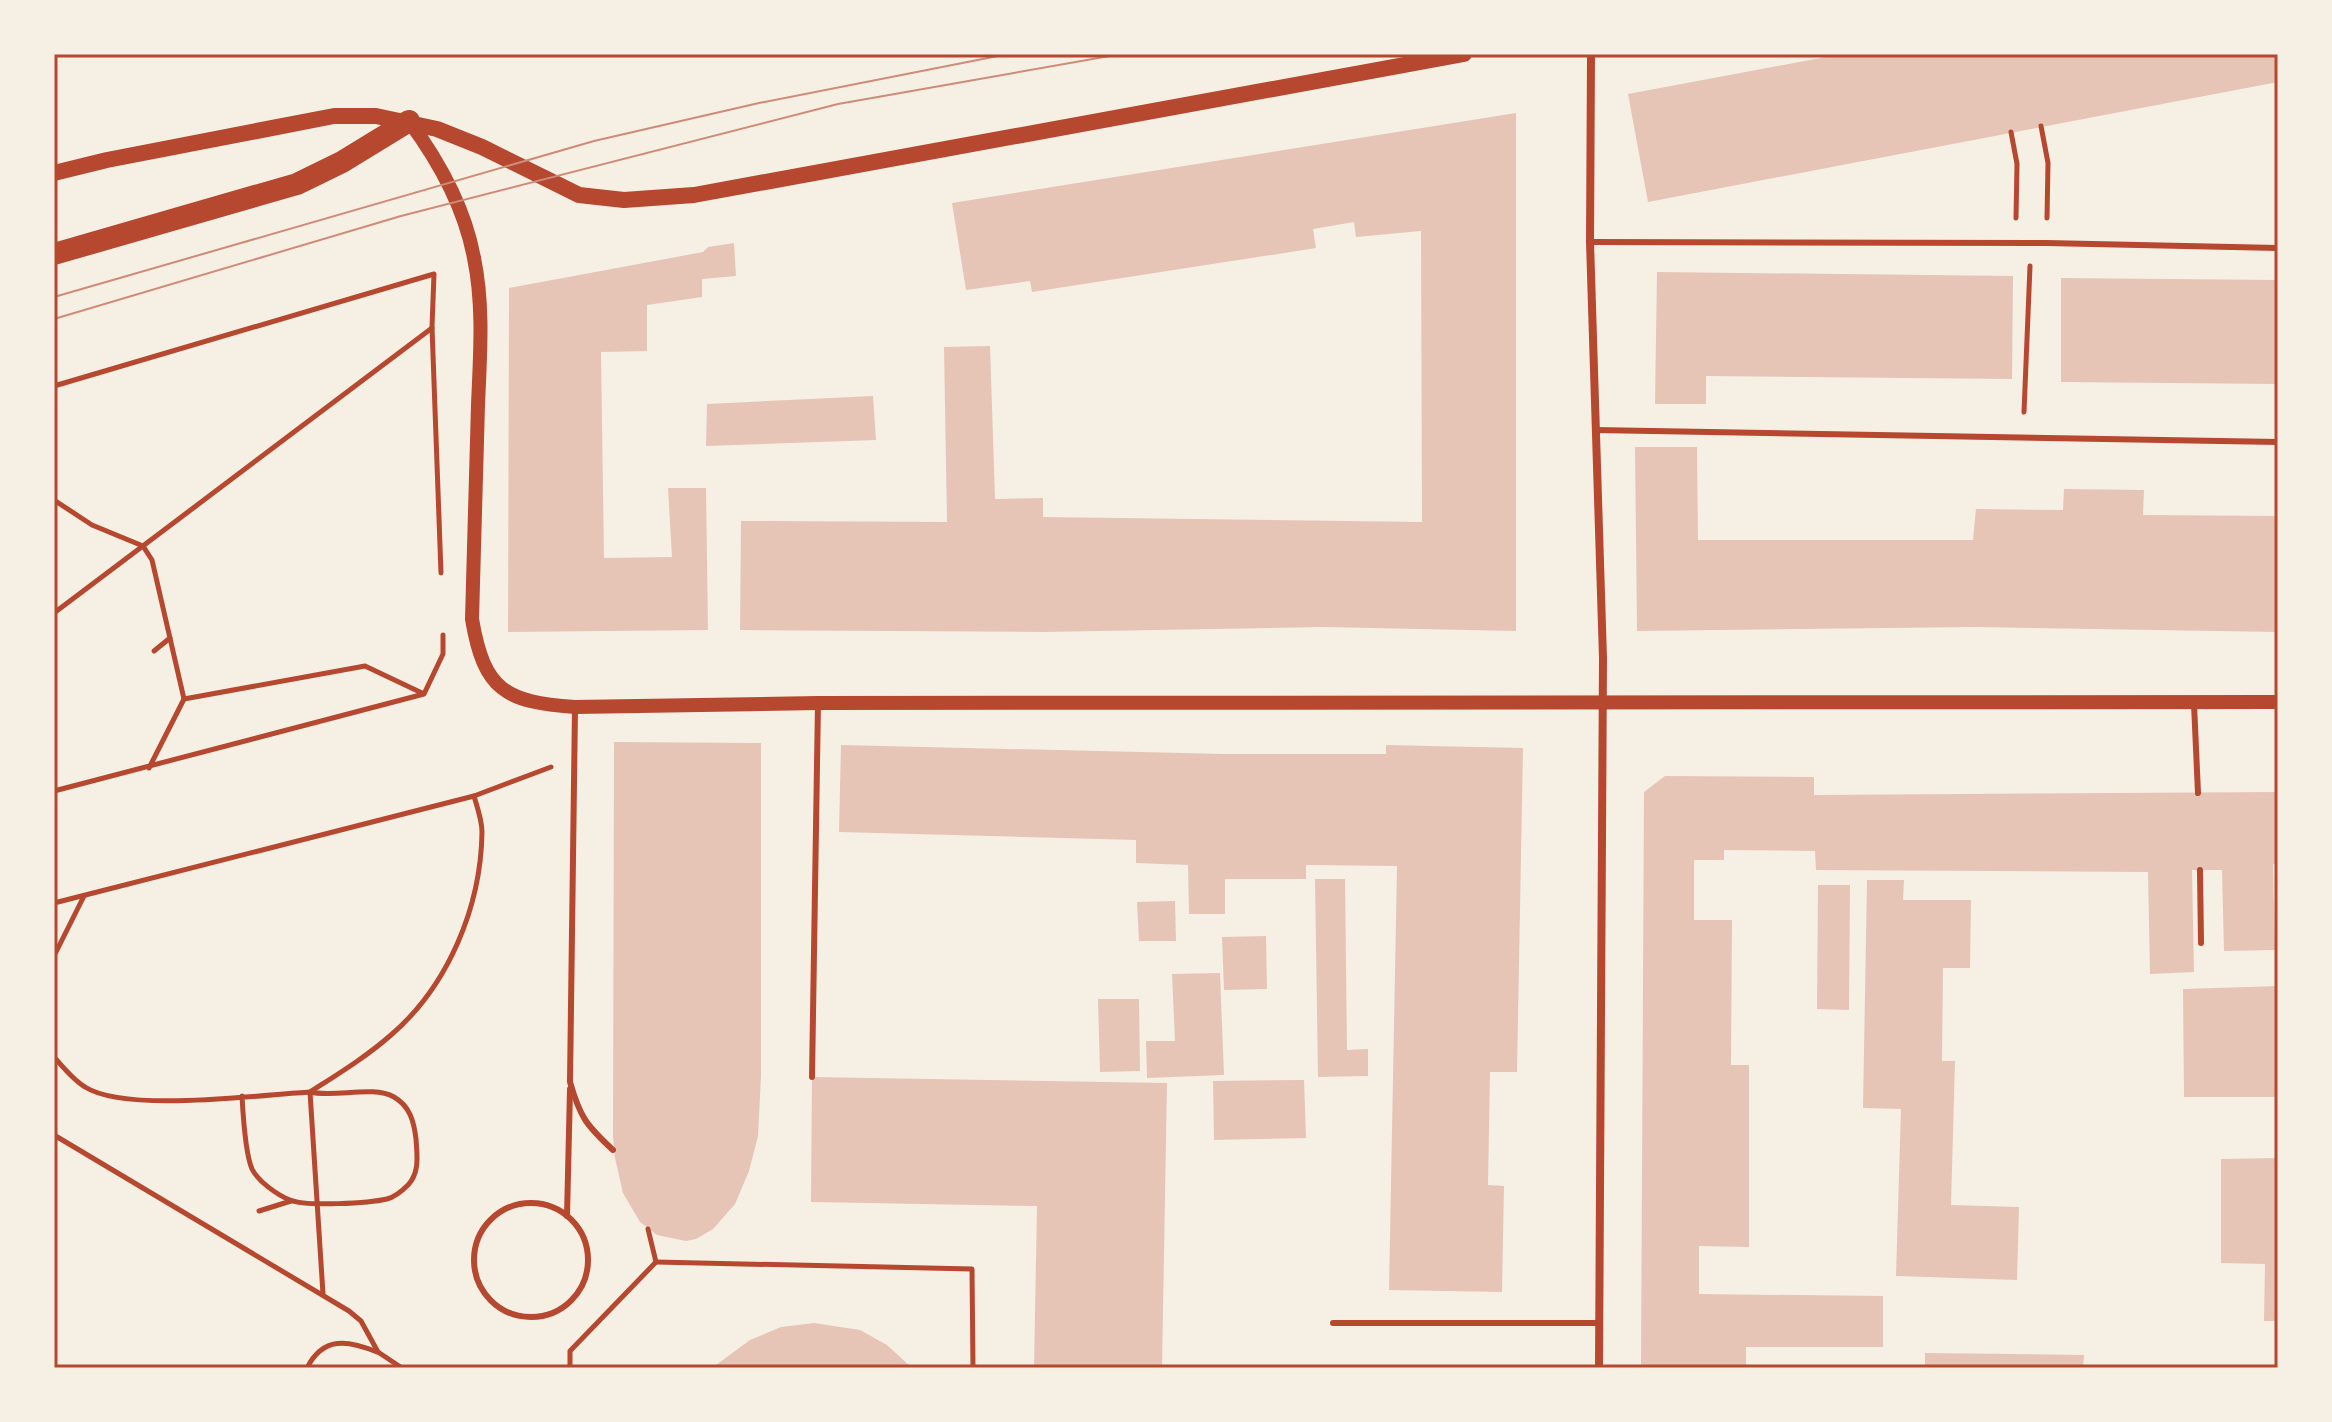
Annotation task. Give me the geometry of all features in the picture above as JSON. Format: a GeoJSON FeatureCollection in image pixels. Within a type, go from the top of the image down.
{"type":"FeatureCollection","features":[{"type":"Feature","properties":{"kind":"highway"},"geometry":{"type":"LineString","coordinates":[[54,254],[297,184],[342,162],[409,121]]}},
{"type":"Feature","properties":{"kind":"main road"},"geometry":{"type":"LineString","coordinates":[[54,173],[334,116],[376,116],[409,121],[482,147],[579,195],[624,200],[694,195],[1464,54]]}},
{"type":"Feature","properties":{"kind":"street"},"geometry":{"type":"LineString","coordinates":[[1591,54],[1590,242],[1602,703],[1599,1368]]}},
{"type":"Feature","properties":{"kind":"street"},"geometry":{"type":"LineString","coordinates":[[409,121],[428,147],[446,183],[475,258],[481,315],[472,619],[478,653],[492,679],[510,694],[541,705],[2278,702]]}},
{"type":"Feature","properties":{"kind":"lane"},"geometry":{"type":"LineString","coordinates":[[1590,242],[2046,243],[2278,248]]}},
{"type":"Feature","properties":{"kind":"lane"},"geometry":{"type":"LineString","coordinates":[[1595,430],[2278,442]]}},
{"type":"Feature","properties":{"kind":"lane"},"geometry":{"type":"LineString","coordinates":[[2194,702],[2198,793]]}},
{"type":"Feature","properties":{"kind":"lane"},"geometry":{"type":"LineString","coordinates":[[812,1077],[818,703]]}},
{"type":"Feature","properties":{"kind":"lane"},"geometry":{"type":"LineString","coordinates":[[567,1216],[551,1206],[532,1202],[497,1214],[484,1227],[475,1244],[473,1263],[478,1282],[487,1298],[502,1310],[520,1316],[538,1317],[556,1312],[571,1301],[585,1276],[587,1248],[580,1231],[567,1216],[575,707]]}},
{"type":"Feature","properties":{"kind":"lane"},"geometry":{"type":"LineString","coordinates":[[2200,870],[2201,943]]}},
{"type":"Feature","properties":{"kind":"lane"},"geometry":{"type":"LineString","coordinates":[[570,1082],[579,1113],[613,1150]]}},
{"type":"Feature","properties":{"kind":"lane"},"geometry":{"type":"LineString","coordinates":[[1333,1323],[1599,1323]]}},
{"type":"Feature","properties":{"kind":"path"},"geometry":{"type":"LineString","coordinates":[[2041,126],[2048,163],[2046,243]]}},
{"type":"Feature","properties":{"kind":"path"},"geometry":{"type":"LineString","coordinates":[[2011,132],[2017,164],[2015,243]]}},
{"type":"Feature","properties":{"kind":"path"},"geometry":{"type":"LineString","coordinates":[[2023,437],[2031,243]]}},
{"type":"Feature","properties":{"kind":"path"},"geometry":{"type":"LineString","coordinates":[[54,386],[434,274],[432,327],[441,576]]}},
{"type":"Feature","properties":{"kind":"path"},"geometry":{"type":"LineString","coordinates":[[54,613],[432,327]]}},
{"type":"Feature","properties":{"kind":"path"},"geometry":{"type":"LineString","coordinates":[[54,500],[92,525],[143,546],[152,560],[184,699],[149,768]]}},
{"type":"Feature","properties":{"kind":"path"},"geometry":{"type":"LineString","coordinates":[[54,791],[424,694],[443,654],[442,623]]}},
{"type":"Feature","properties":{"kind":"path"},"geometry":{"type":"LineString","coordinates":[[154,651],[170,638]]}},
{"type":"Feature","properties":{"kind":"path"},"geometry":{"type":"LineString","coordinates":[[184,699],[365,666],[424,694]]}},
{"type":"Feature","properties":{"kind":"path"},"geometry":{"type":"LineString","coordinates":[[54,903],[474,796],[563,763]]}},
{"type":"Feature","properties":{"kind":"path"},"geometry":{"type":"LineString","coordinates":[[310,1092],[371,1052],[430,995],[451,957],[468,915],[477,875],[482,829],[474,796]]}},
{"type":"Feature","properties":{"kind":"path"},"geometry":{"type":"LineString","coordinates":[[54,956],[84,895]]}},
{"type":"Feature","properties":{"kind":"path"},"geometry":{"type":"LineString","coordinates":[[54,1057],[86,1088],[146,1102],[310,1092],[325,1095],[379,1092],[392,1095],[408,1109],[413,1119],[417,1160],[413,1178],[407,1186],[386,1199],[317,1204],[291,1201],[259,1211]]}},
{"type":"Feature","properties":{"kind":"path"},"geometry":{"type":"LineString","coordinates":[[310,1092],[323,1294]]}},
{"type":"Feature","properties":{"kind":"path"},"geometry":{"type":"LineString","coordinates":[[242,1096],[252,1169],[273,1190],[291,1201]]}},
{"type":"Feature","properties":{"kind":"path"},"geometry":{"type":"LineString","coordinates":[[54,1135],[323,1294],[361,1321],[378,1352]]}},
{"type":"Feature","properties":{"kind":"path"},"geometry":{"type":"LineString","coordinates":[[648,1229],[656,1262]]}},
{"type":"Feature","properties":{"kind":"path"},"geometry":{"type":"LineString","coordinates":[[570,1368],[570,1351],[656,1262],[972,1269],[973,1368]]}},
{"type":"Feature","properties":{"kind":"path"},"geometry":{"type":"LineString","coordinates":[[307,1368],[325,1346],[341,1342],[378,1352],[402,1368]]}},
{"type":"Feature","properties":{"kind":"building"},"geometry":{"type":"Polygon","coordinates":[[[1842,54],[2278,54],[2278,82],[1648,202],[1628,94],[1842,54]]]}},
{"type":"Feature","properties":{"kind":"building"},"geometry":{"type":"Polygon","coordinates":[[[1516,113],[1516,631],[1323,627],[1043,632],[740,630],[741,521],[947,522],[944,347],[990,346],[995,499],[1043,498],[1043,517],[1422,522],[1421,231],[1356,237],[1354,222],[1313,229],[1316,248],[1032,292],[1030,281],[966,290],[952,203],[1516,113]]]}},
{"type":"Feature","properties":{"kind":"building"},"geometry":{"type":"Polygon","coordinates":[[[734,243],[736,276],[702,279],[702,297],[647,305],[647,351],[601,352],[604,558],[672,557],[668,488],[706,488],[708,630],[508,632],[509,288],[703,252],[708,247],[734,243]]]}},
{"type":"Feature","properties":{"kind":"building"},"geometry":{"type":"Polygon","coordinates":[[[1657,272],[2013,276],[2012,379],[1706,376],[1706,404],[1655,404],[1657,272]]]}},
{"type":"Feature","properties":{"kind":"building"},"geometry":{"type":"Polygon","coordinates":[[[2061,278],[2278,280],[2278,384],[2061,382],[2061,278]]]}},
{"type":"Feature","properties":{"kind":"building"},"geometry":{"type":"Polygon","coordinates":[[[873,396],[876,440],[706,446],[707,404],[873,396]]]}},
{"type":"Feature","properties":{"kind":"building"},"geometry":{"type":"Polygon","coordinates":[[[1635,447],[1697,447],[1698,540],[1973,540],[1976,509],[2063,510],[2064,489],[2144,490],[2143,515],[2278,516],[2278,632],[1974,627],[1637,631],[1635,447]]]}},
{"type":"Feature","properties":{"kind":"building"},"geometry":{"type":"Polygon","coordinates":[[[614,742],[761,743],[761,1076],[758,1136],[749,1171],[735,1204],[713,1229],[686,1241],[657,1235],[640,1222],[623,1193],[615,1158],[614,742]]]}},
{"type":"Feature","properties":{"kind":"building"},"geometry":{"type":"Polygon","coordinates":[[[841,745],[1224,754],[1386,754],[1386,745],[1523,748],[1517,1072],[1490,1072],[1488,1185],[1504,1186],[1502,1292],[1389,1290],[1397,866],[1306,865],[1306,879],[1225,879],[1225,914],[1189,914],[1188,865],[1136,863],[1136,840],[839,832],[841,745]]]}},
{"type":"Feature","properties":{"kind":"building"},"geometry":{"type":"Polygon","coordinates":[[[1665,776],[1814,777],[1814,795],[2278,792],[2278,864],[2273,864],[2275,950],[2224,951],[2222,870],[2192,870],[2194,972],[2150,974],[2148,872],[1816,870],[1815,851],[1724,850],[1724,860],[1694,860],[1694,920],[1732,920],[1731,1065],[1749,1065],[1749,1247],[1699,1246],[1699,1294],[1883,1296],[1883,1347],[1746,1347],[1746,1368],[1641,1368],[1644,792],[1665,776]]]}},
{"type":"Feature","properties":{"kind":"building"},"geometry":{"type":"Polygon","coordinates":[[[1315,879],[1345,879],[1347,1050],[1368,1049],[1368,1076],[1318,1077],[1315,879]]]}},
{"type":"Feature","properties":{"kind":"building"},"geometry":{"type":"Polygon","coordinates":[[[1867,880],[1904,880],[1903,900],[1971,900],[1970,968],[1943,968],[1942,1061],[1955,1061],[1951,1205],[2019,1207],[2017,1280],[1896,1276],[1901,1109],[1863,1108],[1867,880]]]}},
{"type":"Feature","properties":{"kind":"building"},"geometry":{"type":"Polygon","coordinates":[[[1818,885],[1850,885],[1849,1010],[1817,1009],[1818,885]]]}},
{"type":"Feature","properties":{"kind":"building"},"geometry":{"type":"Polygon","coordinates":[[[1175,901],[1176,941],[1139,941],[1137,902],[1175,901]]]}},
{"type":"Feature","properties":{"kind":"building"},"geometry":{"type":"Polygon","coordinates":[[[1266,936],[1267,989],[1224,990],[1222,937],[1266,936]]]}},
{"type":"Feature","properties":{"kind":"building"},"geometry":{"type":"Polygon","coordinates":[[[1220,973],[1224,1075],[1147,1078],[1146,1041],[1175,1041],[1172,974],[1220,973]]]}},
{"type":"Feature","properties":{"kind":"building"},"geometry":{"type":"Polygon","coordinates":[[[2278,986],[2278,1097],[2184,1097],[2183,989],[2278,986]]]}},
{"type":"Feature","properties":{"kind":"building"},"geometry":{"type":"Polygon","coordinates":[[[1098,999],[1139,999],[1140,1071],[1100,1072],[1098,999]]]}},
{"type":"Feature","properties":{"kind":"building"},"geometry":{"type":"Polygon","coordinates":[[[812,1077],[1167,1083],[1162,1368],[1034,1368],[1037,1206],[811,1202],[812,1077]]]}},
{"type":"Feature","properties":{"kind":"building"},"geometry":{"type":"Polygon","coordinates":[[[1304,1080],[1306,1138],[1214,1140],[1213,1081],[1304,1080]]]}},
{"type":"Feature","properties":{"kind":"building"},"geometry":{"type":"Polygon","coordinates":[[[2278,1158],[2278,1321],[2264,1321],[2265,1264],[2221,1263],[2221,1159],[2278,1158]]]}},
{"type":"Feature","properties":{"kind":"building"},"geometry":{"type":"Polygon","coordinates":[[[814,1323],[860,1330],[887,1345],[912,1368],[712,1368],[750,1340],[781,1327],[814,1323]]]}},
{"type":"Feature","properties":{"kind":"building"},"geometry":{"type":"Polygon","coordinates":[[[1925,1353],[2084,1355],[2083,1368],[1925,1368],[1925,1353]]]}},
{"type":"Feature","properties":{"kind":"tram line"},"geometry":{"type":"LineString","coordinates":[[54,297],[594,141],[759,103],[1008,54]]}},
{"type":"Feature","properties":{"kind":"tram line"},"geometry":{"type":"LineString","coordinates":[[54,319],[401,216],[838,104],[1121,54]]}}]}
